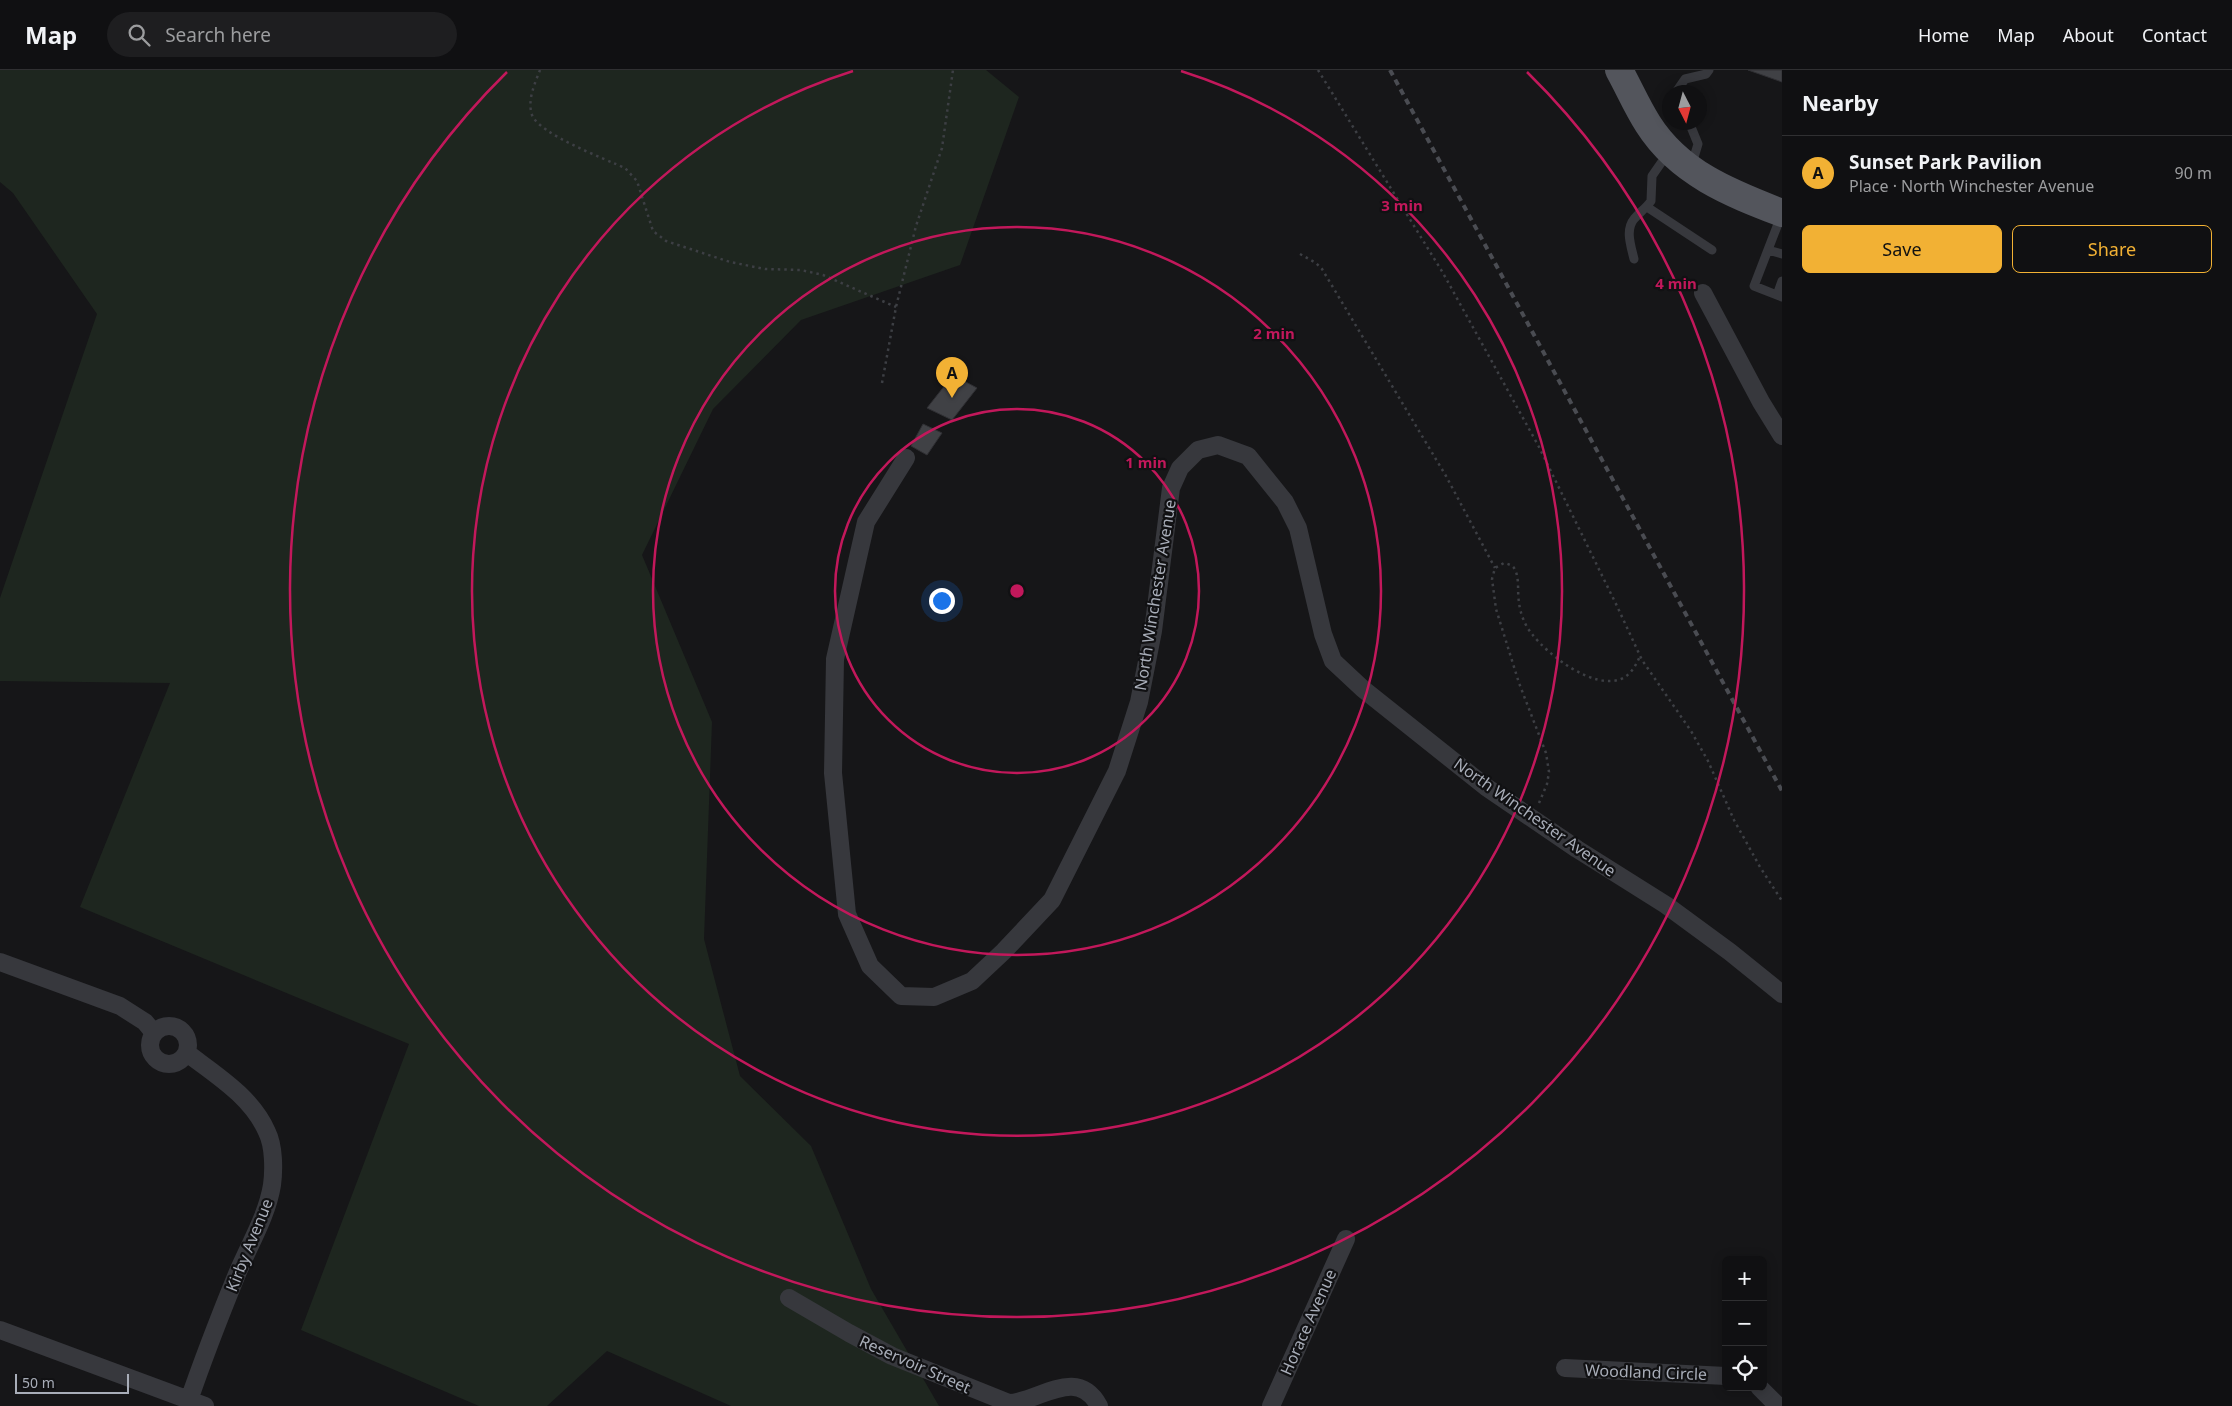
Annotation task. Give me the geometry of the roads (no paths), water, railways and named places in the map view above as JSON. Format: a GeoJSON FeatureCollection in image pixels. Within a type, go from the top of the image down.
{"type":"FeatureCollection","features":[{"type":"Feature","properties":{"kind":"main road"},"geometry":{"type":"LineString","coordinates":[[1619,70],[1647,123],[1680,160],[1733,194],[1782,213]]}},
{"type":"Feature","properties":{"kind":"street"},"geometry":{"type":"LineString","coordinates":[[1703,294],[1761,402],[1782,436]]}},
{"type":"Feature","properties":{"kind":"street","name":"North Winchester Avenue"},"geometry":{"type":"LineString","coordinates":[[906,458],[866,522],[835,659],[832,773],[847,914],[870,966],[901,996],[934,996],[972,981],[1004,951],[1052,900],[1117,771],[1138,702],[1153,631],[1171,488],[1180,468],[1198,450],[1218,445],[1248,456],[1285,502],[1298,528],[1323,634],[1332,661],[1363,689],[1486,787],[1666,905],[1730,952],[1782,994]]}},
{"type":"Feature","properties":{"kind":"street"},"geometry":{"type":"LineString","coordinates":[[0,962],[120,1006],[145,1022],[154,1033]]}},
{"type":"Feature","properties":{"kind":"street"},"geometry":{"type":"LineString","coordinates":[[166,1026],[175,1026],[182,1030],[189,1044],[187,1053],[181,1060],[173,1064],[158,1060],[150,1048],[154,1033],[166,1026]]}},
{"type":"Feature","properties":{"kind":"street","name":"Kirby Avenue"},"geometry":{"type":"LineString","coordinates":[[187,1053],[219,1076],[254,1109],[268,1134],[272,1165],[272,1185],[263,1214],[237,1274],[188,1403]]}},
{"type":"Feature","properties":{"kind":"street","name":"Horace Avenue"},"geometry":{"type":"LineString","coordinates":[[1271,1406],[1346,1239]]}},
{"type":"Feature","properties":{"kind":"street","name":"Reservoir Street"},"geometry":{"type":"LineString","coordinates":[[789,1298],[892,1356],[1009,1403],[1018,1403],[1047,1390],[1077,1388],[1087,1391],[1095,1398],[1099,1406]]}},
{"type":"Feature","properties":{"kind":"street"},"geometry":{"type":"LineString","coordinates":[[0,1330],[188,1403],[205,1406]]}},
{"type":"Feature","properties":{"kind":"street","name":"Woodland Circle"},"geometry":{"type":"LineString","coordinates":[[1565,1368],[1722,1376]]}},
{"type":"Feature","properties":{"kind":"street"},"geometry":{"type":"LineString","coordinates":[[1763,1391],[1778,1406]]}},
{"type":"Feature","properties":{"kind":"lane"},"geometry":{"type":"LineString","coordinates":[[1680,85],[1685,78],[1706,74],[1709,70]]}},
{"type":"Feature","properties":{"kind":"lane"},"geometry":{"type":"LineString","coordinates":[[1634,259],[1629,234],[1630,226],[1632,221],[1647,207],[1652,194],[1652,176],[1656,168],[1680,160],[1698,144],[1692,130]]}},
{"type":"Feature","properties":{"kind":"lane"},"geometry":{"type":"LineString","coordinates":[[1647,207],[1712,250]]}},
{"type":"Feature","properties":{"kind":"lane"},"geometry":{"type":"LineString","coordinates":[[1782,213],[1754,286],[1779,296],[1782,281]]}},
{"type":"Feature","properties":{"kind":"lane"},"geometry":{"type":"LineString","coordinates":[[1768,250],[1782,254]]}},
{"type":"Feature","properties":{"kind":"railway"},"geometry":{"type":"LineString","coordinates":[[1390,70],[1782,791]]}},
{"type":"Feature","properties":{"kind":"place","name":"Sunset Park Pavilion"},"geometry":{"type":"Point","coordinates":[952,398]}}]}
